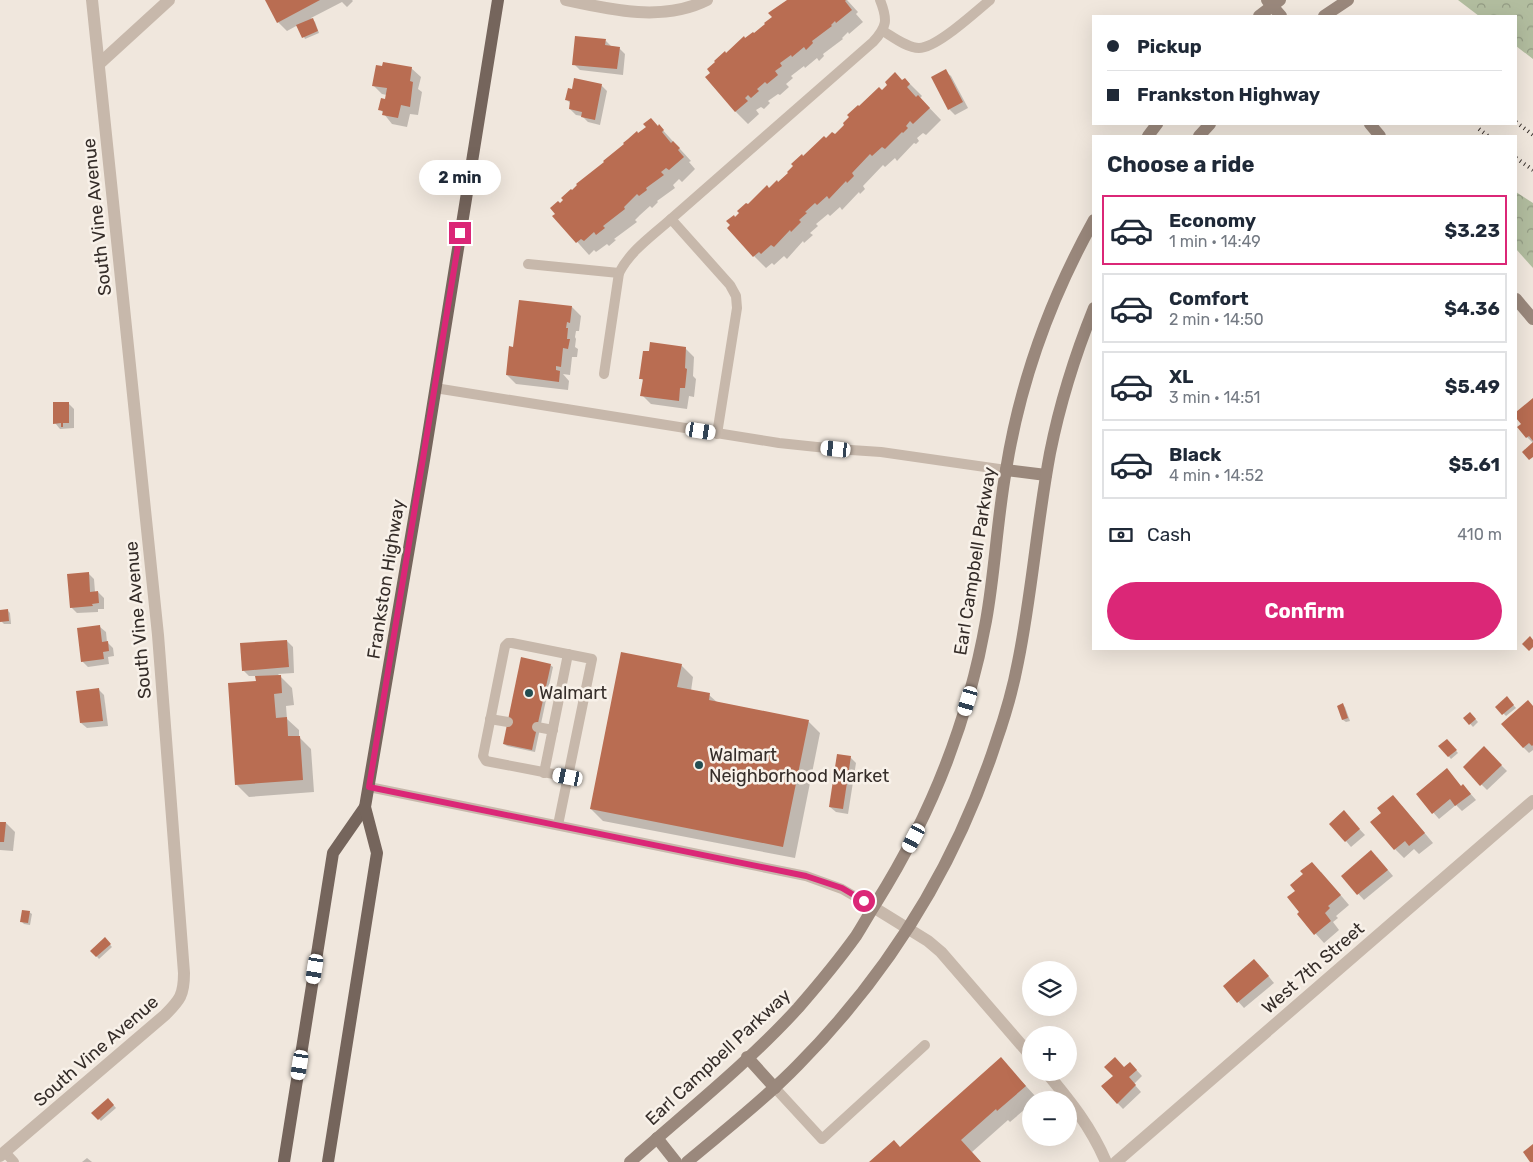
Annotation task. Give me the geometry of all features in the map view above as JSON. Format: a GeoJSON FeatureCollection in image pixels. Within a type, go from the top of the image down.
{"type":"FeatureCollection","features":[{"type":"Feature","properties":{"kind":"main road","name":"Frankston Highway"},"geometry":{"type":"LineString","coordinates":[[328,1162],[377,853],[365,806],[498,0]]}},
{"type":"Feature","properties":{"kind":"main road"},"geometry":{"type":"LineString","coordinates":[[1326,15],[1348,0]]}},
{"type":"Feature","properties":{"kind":"main road"},"geometry":{"type":"LineString","coordinates":[[1260,15],[1273,2],[1280,15]]}},
{"type":"Feature","properties":{"kind":"main road"},"geometry":{"type":"LineString","coordinates":[[1200,135],[1209,125]]}},
{"type":"Feature","properties":{"kind":"main road"},"geometry":{"type":"LineString","coordinates":[[1371,125],[1379,135]]}},
{"type":"Feature","properties":{"kind":"main road","name":"Earl Campbell Parkway"},"geometry":{"type":"LineString","coordinates":[[630,1162],[775,1032],[822,980],[856,935],[907,850],[931,802],[952,751],[968,701],[986,622],[1006,470],[1020,400],[1038,340],[1054,300],[1092,224]]}},
{"type":"Feature","properties":{"kind":"main road"},"geometry":{"type":"LineString","coordinates":[[1517,300],[1533,319]]}},
{"type":"Feature","properties":{"kind":"main road"},"geometry":{"type":"LineString","coordinates":[[687,1162],[775,1088],[843,1016],[889,958],[909,928],[950,855],[966,822],[990,761],[1018,665],[1050,450],[1067,384],[1092,314]]}},
{"type":"Feature","properties":{"kind":"main road"},"geometry":{"type":"LineString","coordinates":[[1006,470],[1046,475]]}},
{"type":"Feature","properties":{"kind":"main road"},"geometry":{"type":"LineString","coordinates":[[284,1162],[333,853],[365,806]]}},
{"type":"Feature","properties":{"kind":"main road"},"geometry":{"type":"LineString","coordinates":[[747,1058],[775,1088]]}},
{"type":"Feature","properties":{"kind":"main road"},"geometry":{"type":"LineString","coordinates":[[656,1138],[676,1162]]}},
{"type":"Feature","properties":{"kind":"street","name":"South Vine Avenue"},"geometry":{"type":"LineString","coordinates":[[2,1154],[165,1015],[181,996],[184,984],[158,635],[92,0]]}},
{"type":"Feature","properties":{"kind":"street"},"geometry":{"type":"LineString","coordinates":[[99,64],[169,0]]}},
{"type":"Feature","properties":{"kind":"street"},"geometry":{"type":"LineString","coordinates":[[566,0],[599,7],[660,12],[686,9],[707,0]]}},
{"type":"Feature","properties":{"kind":"street","name":"West 7th Street"},"geometry":{"type":"LineString","coordinates":[[1116,1162],[1533,800]]}},
{"type":"Feature","properties":{"kind":"street"},"geometry":{"type":"LineString","coordinates":[[873,907],[909,928],[941,952],[1022,1046]]}},
{"type":"Feature","properties":{"kind":"street"},"geometry":{"type":"LineString","coordinates":[[1053,1081],[1078,1112],[1097,1142],[1106,1162]]}},
{"type":"Feature","properties":{"kind":"lane"},"geometry":{"type":"LineString","coordinates":[[604,374],[619,273],[625,262],[671,219],[873,42],[883,31],[885,24],[883,7],[880,0]]}},
{"type":"Feature","properties":{"kind":"lane"},"geometry":{"type":"LineString","coordinates":[[883,31],[909,46],[918,48],[927,46],[951,31],[990,0]]}},
{"type":"Feature","properties":{"kind":"lane"},"geometry":{"type":"LineString","coordinates":[[671,219],[730,285],[736,296],[737,308],[717,434]]}},
{"type":"Feature","properties":{"kind":"lane"},"geometry":{"type":"LineString","coordinates":[[528,264],[619,273]]}},
{"type":"Feature","properties":{"kind":"lane"},"geometry":{"type":"LineString","coordinates":[[435,388],[717,434],[780,443],[881,452],[1006,470]]}},
{"type":"Feature","properties":{"kind":"lane"},"geometry":{"type":"LineString","coordinates":[[558,826],[568,777],[592,659],[508,643],[505,646],[483,756],[486,761],[568,777]]}},
{"type":"Feature","properties":{"kind":"lane"},"geometry":{"type":"LineString","coordinates":[[544,773],[568,654]]}},
{"type":"Feature","properties":{"kind":"lane"},"geometry":{"type":"LineString","coordinates":[[490,719],[508,722]]}},
{"type":"Feature","properties":{"kind":"lane"},"geometry":{"type":"LineString","coordinates":[[537,727],[553,730]]}},
{"type":"Feature","properties":{"kind":"lane"},"geometry":{"type":"LineString","coordinates":[[369,787],[806,876],[842,888],[873,907]]}},
{"type":"Feature","properties":{"kind":"lane"},"geometry":{"type":"LineString","coordinates":[[775,1088],[822,1139],[925,1045]]}},
{"type":"Feature","properties":{"kind":"lane"},"geometry":{"type":"LineString","coordinates":[[2,1154],[14,1162]]}},
{"type":"Feature","properties":{"kind":"green space"},"geometry":{"type":"Polygon","coordinates":[[[1458,0],[1533,0],[1533,59],[1517,47],[1517,15],[1478,15],[1458,0]]]}},
{"type":"Feature","properties":{"kind":"green space"},"geometry":{"type":"Polygon","coordinates":[[[1517,193],[1533,203],[1533,268],[1517,250],[1517,193]]]}},
{"type":"Feature","properties":{"kind":"building"},"geometry":{"type":"Polygon","coordinates":[[[265,0],[320,0],[277,23],[265,0]]]}},
{"type":"Feature","properties":{"kind":"building"},"geometry":{"type":"Polygon","coordinates":[[[787,0],[846,0],[852,10],[836,23],[835,21],[832,26],[812,41],[813,43],[806,50],[804,47],[792,57],[791,55],[780,63],[782,66],[775,71],[778,75],[767,84],[765,82],[751,98],[748,95],[745,98],[748,101],[735,112],[705,77],[710,73],[707,69],[744,36],[745,38],[754,33],[765,24],[772,17],[768,13],[787,0]]]}},
{"type":"Feature","properties":{"kind":"building"},"geometry":{"type":"Polygon","coordinates":[[[313,18],[318,31],[302,38],[296,25],[313,18]]]}},
{"type":"Feature","properties":{"kind":"building"},"geometry":{"type":"Polygon","coordinates":[[[575,36],[606,39],[605,45],[620,47],[617,69],[572,65],[575,36]]]}},
{"type":"Feature","properties":{"kind":"building"},"geometry":{"type":"Polygon","coordinates":[[[383,62],[412,67],[410,81],[413,82],[410,107],[401,105],[398,118],[382,115],[383,111],[378,110],[381,98],[385,99],[387,88],[372,86],[376,65],[382,66],[383,62]]]}},
{"type":"Feature","properties":{"kind":"building"},"geometry":{"type":"Polygon","coordinates":[[[946,69],[963,102],[948,110],[931,77],[946,69]]]}},
{"type":"Feature","properties":{"kind":"building"},"geometry":{"type":"Polygon","coordinates":[[[895,72],[902,80],[905,78],[910,84],[907,87],[916,97],[918,95],[930,108],[913,124],[910,121],[906,126],[908,128],[885,149],[882,147],[872,156],[870,154],[852,173],[854,176],[847,183],[846,181],[829,199],[827,196],[817,205],[815,203],[799,220],[801,222],[791,232],[790,230],[774,247],[771,245],[761,254],[759,252],[753,257],[727,228],[730,225],[726,221],[734,215],[735,217],[739,213],[737,211],[746,203],[748,204],[767,185],[769,188],[777,180],[778,182],[788,173],[793,166],[791,164],[802,154],[803,156],[824,136],[826,138],[832,132],[835,134],[844,125],[843,123],[849,117],[847,115],[879,87],[882,90],[887,85],[885,82],[895,72]]]}},
{"type":"Feature","properties":{"kind":"building"},"geometry":{"type":"Polygon","coordinates":[[[574,78],[602,84],[595,120],[581,117],[582,112],[569,109],[570,101],[565,100],[568,88],[572,89],[574,78]]]}},
{"type":"Feature","properties":{"kind":"building"},"geometry":{"type":"Polygon","coordinates":[[[651,118],[664,130],[662,132],[671,143],[673,141],[680,148],[678,150],[684,157],[669,170],[666,168],[661,172],[664,175],[646,188],[647,190],[639,196],[637,194],[624,207],[625,209],[603,226],[605,228],[596,235],[594,232],[584,241],[581,239],[576,243],[552,216],[555,214],[550,208],[558,201],[560,203],[563,200],[561,198],[637,131],[638,133],[646,127],[643,124],[651,118]]]}},
{"type":"Feature","properties":{"kind":"building"},"geometry":{"type":"Polygon","coordinates":[[[519,300],[572,306],[570,323],[567,322],[566,328],[568,328],[567,339],[570,339],[568,349],[563,348],[561,367],[556,366],[556,370],[560,371],[559,382],[506,375],[509,346],[513,347],[519,300]]]}},
{"type":"Feature","properties":{"kind":"building"},"geometry":{"type":"Polygon","coordinates":[[[650,342],[686,347],[685,368],[687,369],[685,388],[680,388],[679,401],[640,396],[643,379],[639,379],[643,351],[649,351],[650,342]]]}},
{"type":"Feature","properties":{"kind":"building"},"geometry":{"type":"Polygon","coordinates":[[[1533,398],[1533,441],[1529,436],[1526,438],[1517,427],[1521,424],[1517,419],[1517,411],[1533,398]]]}},
{"type":"Feature","properties":{"kind":"building"},"geometry":{"type":"Polygon","coordinates":[[[53,402],[69,402],[69,423],[63,423],[63,427],[61,427],[61,423],[53,424],[53,402]]]}},
{"type":"Feature","properties":{"kind":"building"},"geometry":{"type":"Polygon","coordinates":[[[1533,442],[1533,457],[1529,460],[1522,452],[1533,442]]]}},
{"type":"Feature","properties":{"kind":"building"},"geometry":{"type":"Polygon","coordinates":[[[89,572],[90,592],[98,591],[99,603],[92,604],[93,606],[70,608],[67,574],[89,572]]]}},
{"type":"Feature","properties":{"kind":"building"},"geometry":{"type":"Polygon","coordinates":[[[8,609],[9,621],[0,622],[0,610],[8,609]]]}},
{"type":"Feature","properties":{"kind":"building"},"geometry":{"type":"Polygon","coordinates":[[[100,625],[102,642],[108,641],[109,651],[103,652],[104,659],[81,662],[77,628],[100,625]]]}},
{"type":"Feature","properties":{"kind":"building"},"geometry":{"type":"Polygon","coordinates":[[[1530,636],[1533,640],[1533,647],[1529,651],[1522,644],[1530,636]]]}},
{"type":"Feature","properties":{"kind":"building"},"geometry":{"type":"Polygon","coordinates":[[[287,640],[289,667],[242,671],[240,643],[287,640]]]}},
{"type":"Feature","properties":{"kind":"building","name":"Walmart Neighborhood Market"},"geometry":{"type":"Polygon","coordinates":[[[621,652],[682,664],[677,687],[710,693],[709,700],[809,720],[783,847],[590,809],[621,652]]]}},
{"type":"Feature","properties":{"kind":"building","name":"Walmart"},"geometry":{"type":"Polygon","coordinates":[[[521,657],[551,664],[532,750],[503,744],[521,657]]]}},
{"type":"Feature","properties":{"kind":"building"},"geometry":{"type":"Polygon","coordinates":[[[281,675],[282,693],[274,694],[276,718],[287,717],[288,736],[300,736],[303,780],[235,785],[228,683],[256,681],[255,676],[281,675]]]}},
{"type":"Feature","properties":{"kind":"building"},"geometry":{"type":"Polygon","coordinates":[[[99,688],[103,721],[80,723],[76,691],[99,688]]]}},
{"type":"Feature","properties":{"kind":"building"},"geometry":{"type":"Polygon","coordinates":[[[1507,696],[1514,705],[1502,715],[1495,707],[1507,696]]]}},
{"type":"Feature","properties":{"kind":"building"},"geometry":{"type":"Polygon","coordinates":[[[1528,700],[1533,706],[1533,745],[1529,743],[1523,748],[1501,724],[1528,700]]]}},
{"type":"Feature","properties":{"kind":"building"},"geometry":{"type":"Polygon","coordinates":[[[1343,703],[1348,718],[1342,720],[1337,706],[1343,703]]]}},
{"type":"Feature","properties":{"kind":"building"},"geometry":{"type":"Polygon","coordinates":[[[1470,712],[1476,719],[1469,725],[1463,718],[1470,712]]]}},
{"type":"Feature","properties":{"kind":"building"},"geometry":{"type":"Polygon","coordinates":[[[1447,739],[1457,750],[1448,757],[1438,746],[1447,739]]]}},
{"type":"Feature","properties":{"kind":"building"},"geometry":{"type":"Polygon","coordinates":[[[1484,746],[1502,765],[1480,786],[1463,767],[1484,746]]]}},
{"type":"Feature","properties":{"kind":"building"},"geometry":{"type":"Polygon","coordinates":[[[837,754],[851,756],[843,809],[829,807],[837,754]]]}},
{"type":"Feature","properties":{"kind":"building"},"geometry":{"type":"Polygon","coordinates":[[[1447,768],[1461,786],[1463,784],[1471,794],[1455,806],[1450,799],[1432,814],[1416,794],[1447,768]]]}},
{"type":"Feature","properties":{"kind":"building"},"geometry":{"type":"Polygon","coordinates":[[[1393,795],[1425,833],[1409,846],[1405,841],[1394,850],[1370,822],[1381,813],[1377,808],[1393,795]]]}},
{"type":"Feature","properties":{"kind":"building"},"geometry":{"type":"Polygon","coordinates":[[[1344,810],[1360,829],[1345,842],[1329,824],[1344,810]]]}},
{"type":"Feature","properties":{"kind":"building"},"geometry":{"type":"Polygon","coordinates":[[[0,822],[6,822],[4,842],[0,842],[0,822]]]}},
{"type":"Feature","properties":{"kind":"building"},"geometry":{"type":"Polygon","coordinates":[[[1371,850],[1388,870],[1357,895],[1341,876],[1371,850]]]}},
{"type":"Feature","properties":{"kind":"building"},"geometry":{"type":"Polygon","coordinates":[[[1312,862],[1341,895],[1328,906],[1330,908],[1325,913],[1331,921],[1314,935],[1297,914],[1299,912],[1287,897],[1295,891],[1290,885],[1303,874],[1300,871],[1312,862]]]}},
{"type":"Feature","properties":{"kind":"building"},"geometry":{"type":"Polygon","coordinates":[[[22,910],[30,911],[28,923],[20,922],[22,910]]]}},
{"type":"Feature","properties":{"kind":"building"},"geometry":{"type":"Polygon","coordinates":[[[105,937],[111,944],[96,957],[90,951],[105,937]]]}},
{"type":"Feature","properties":{"kind":"building"},"geometry":{"type":"Polygon","coordinates":[[[1254,959],[1269,976],[1237,1003],[1223,986],[1254,959]]]}},
{"type":"Feature","properties":{"kind":"building"},"geometry":{"type":"Polygon","coordinates":[[[1001,1057],[1026,1086],[961,1140],[981,1162],[869,1162],[894,1140],[900,1147],[1001,1057]]]}},
{"type":"Feature","properties":{"kind":"building"},"geometry":{"type":"Polygon","coordinates":[[[1115,1057],[1124,1067],[1130,1062],[1137,1070],[1129,1077],[1136,1085],[1117,1104],[1101,1086],[1113,1076],[1104,1067],[1115,1057]]]}},
{"type":"Feature","properties":{"kind":"building"},"geometry":{"type":"Polygon","coordinates":[[[108,1098],[114,1105],[98,1120],[91,1113],[108,1098]]]}},
{"type":"Feature","properties":{"kind":"building"},"geometry":{"type":"Polygon","coordinates":[[[1533,1144],[1533,1162],[1530,1162],[1523,1152],[1533,1144]]]}},
{"type":"Feature","properties":{"kind":"railway"},"geometry":{"type":"LineString","coordinates":[[1517,123],[1533,135]]}},
{"type":"Feature","properties":{"kind":"railway"},"geometry":{"type":"LineString","coordinates":[[1479,129],[1487,135]]}},
{"type":"Feature","properties":{"kind":"railway"},"geometry":{"type":"LineString","coordinates":[[1517,159],[1533,170]]}},
{"type":"Feature","properties":{"kind":"place","name":"Walmart"},"geometry":{"type":"Point","coordinates":[529,693]}},
{"type":"Feature","properties":{"kind":"place","name":"Walmart Neighborhood Market"},"geometry":{"type":"Point","coordinates":[699,765]}},
{"type":"Feature","properties":{"kind":"route"},"geometry":{"type":"LineString","coordinates":[[460,233],[369,787],[806,876],[842,888],[864,901]]}}]}
